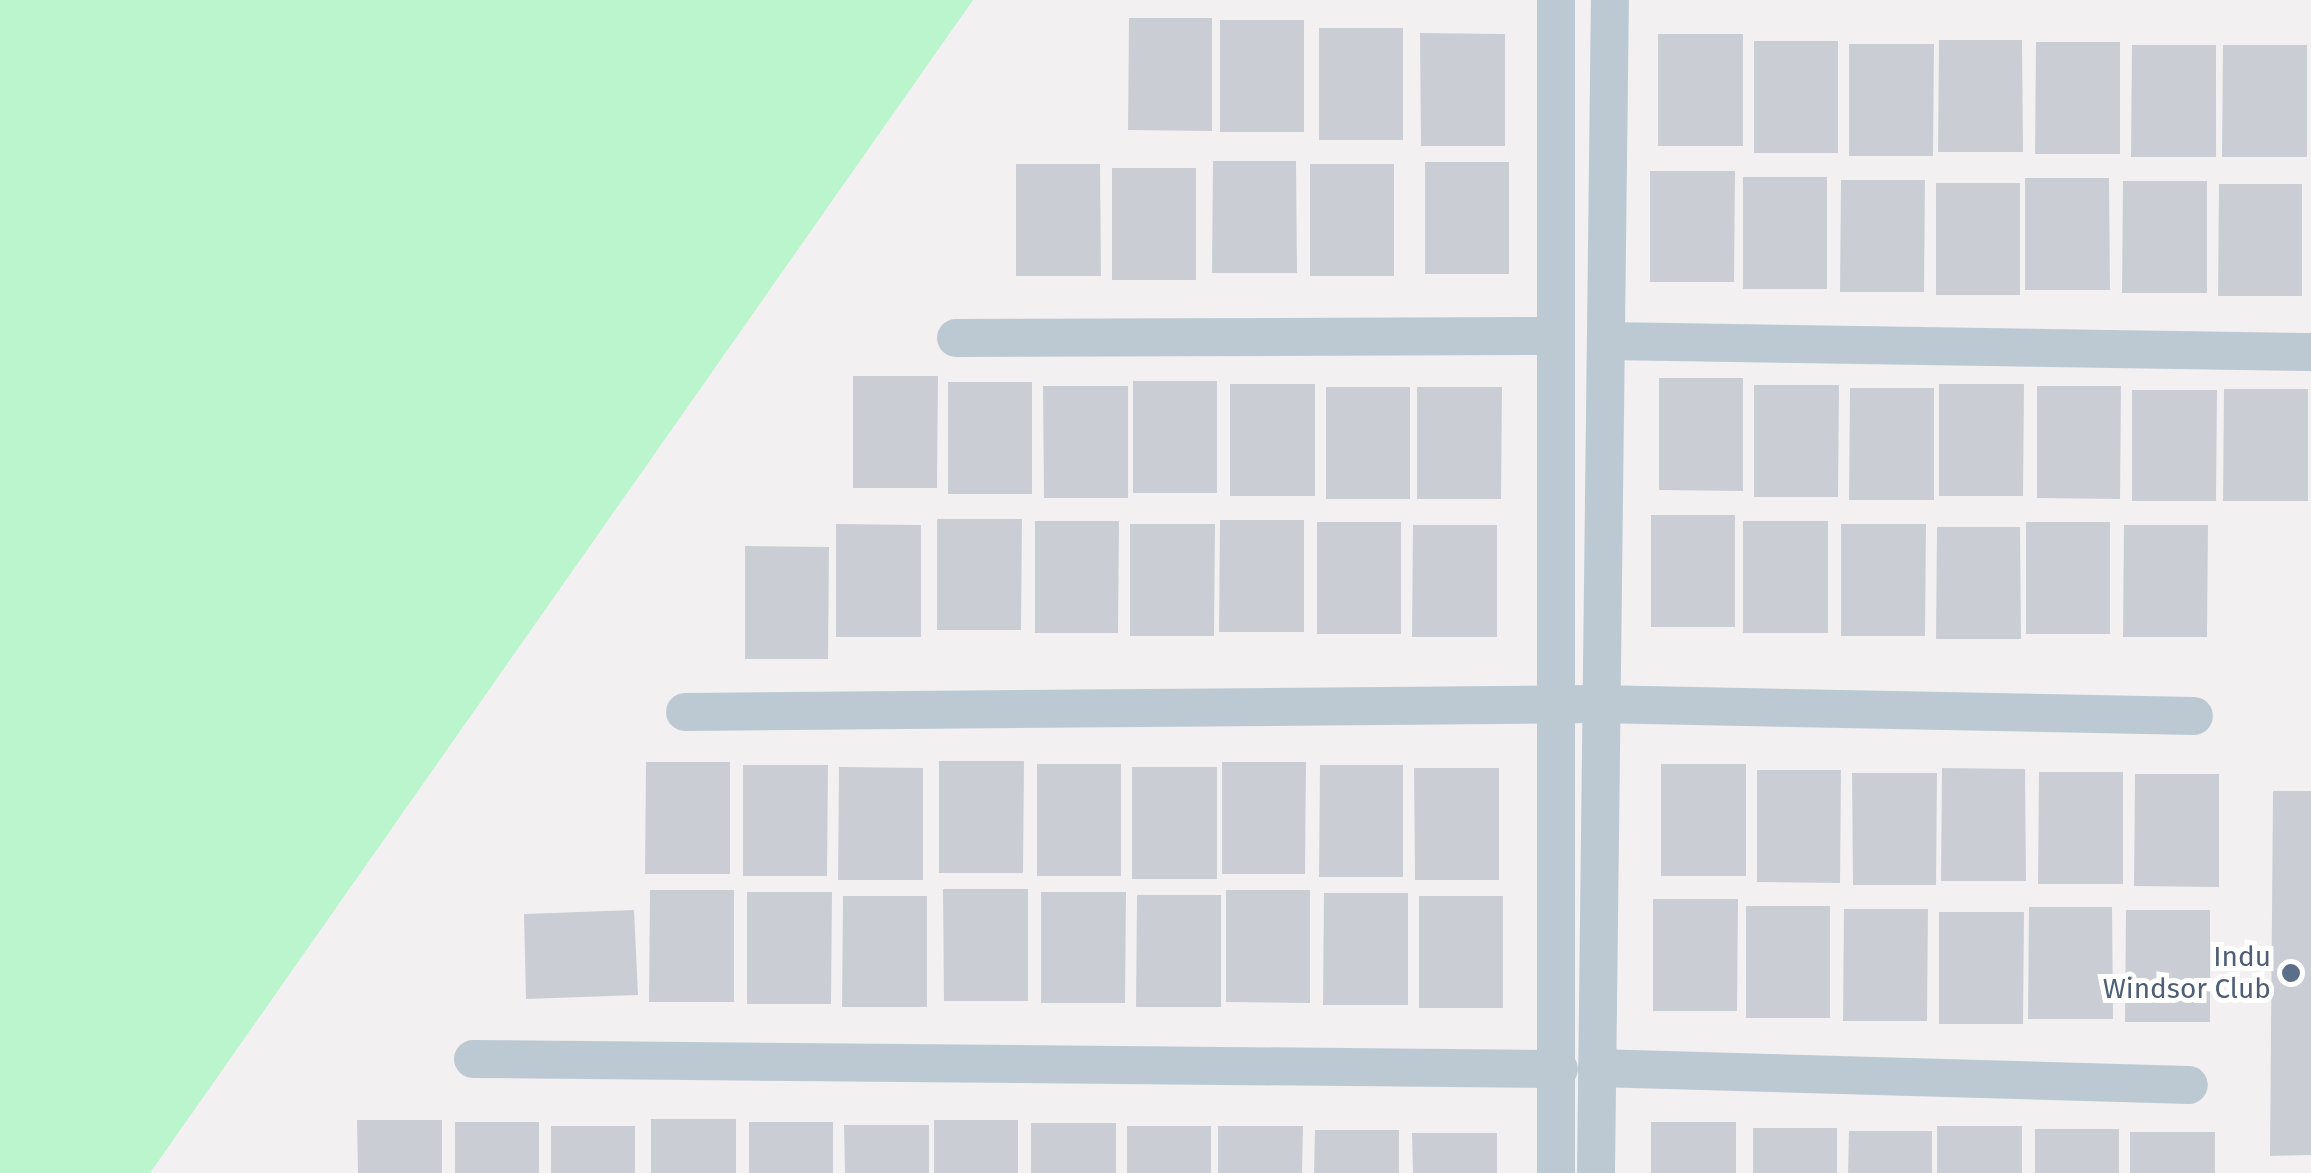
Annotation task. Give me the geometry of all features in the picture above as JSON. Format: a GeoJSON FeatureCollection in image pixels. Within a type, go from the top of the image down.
{"type":"FeatureCollection","features":[{"type":"Feature","properties":{"kind":"street"},"geometry":{"type":"LineString","coordinates":[[1556,0],[1556,1173]]}},
{"type":"Feature","properties":{"kind":"street"},"geometry":{"type":"LineString","coordinates":[[1596,1173],[1596,704],[1607,340],[1610,0]]}},
{"type":"Feature","properties":{"kind":"street"},"geometry":{"type":"LineString","coordinates":[[956,338],[1554,336]]}},
{"type":"Feature","properties":{"kind":"street"},"geometry":{"type":"LineString","coordinates":[[1607,340],[2311,352]]}},
{"type":"Feature","properties":{"kind":"street"},"geometry":{"type":"LineString","coordinates":[[685,712],[1596,704],[2194,716]]}},
{"type":"Feature","properties":{"kind":"street"},"geometry":{"type":"LineString","coordinates":[[472,1059],[1558,1069]]}},
{"type":"Feature","properties":{"kind":"street"},"geometry":{"type":"LineString","coordinates":[[1597,1068],[2189,1085]]}},
{"type":"Feature","properties":{"kind":"green space"},"geometry":{"type":"Polygon","coordinates":[[[0,0],[973,0],[150,1173],[0,1173],[0,0]]]}},
{"type":"Feature","properties":{"kind":"building"},"geometry":{"type":"Polygon","coordinates":[[[1129,18],[1212,18],[1212,131],[1128,130],[1129,18]]]}},
{"type":"Feature","properties":{"kind":"building"},"geometry":{"type":"Polygon","coordinates":[[[1220,20],[1304,20],[1304,132],[1220,132],[1220,20]]]}},
{"type":"Feature","properties":{"kind":"building"},"geometry":{"type":"Polygon","coordinates":[[[1319,28],[1403,28],[1403,140],[1319,140],[1319,28]]]}},
{"type":"Feature","properties":{"kind":"building"},"geometry":{"type":"Polygon","coordinates":[[[1420,33],[1505,34],[1505,146],[1421,146],[1420,33]]]}},
{"type":"Feature","properties":{"kind":"building"},"geometry":{"type":"Polygon","coordinates":[[[1658,34],[1743,34],[1743,146],[1658,146],[1658,34]]]}},
{"type":"Feature","properties":{"kind":"building"},"geometry":{"type":"Polygon","coordinates":[[[1939,40],[2022,40],[2023,152],[1938,152],[1939,40]]]}},
{"type":"Feature","properties":{"kind":"building"},"geometry":{"type":"Polygon","coordinates":[[[1754,41],[1838,41],[1838,153],[1754,153],[1754,41]]]}},
{"type":"Feature","properties":{"kind":"building"},"geometry":{"type":"Polygon","coordinates":[[[2036,42],[2120,42],[2120,154],[2035,154],[2036,42]]]}},
{"type":"Feature","properties":{"kind":"building"},"geometry":{"type":"Polygon","coordinates":[[[1849,44],[1934,44],[1933,156],[1849,156],[1849,44]]]}},
{"type":"Feature","properties":{"kind":"building"},"geometry":{"type":"Polygon","coordinates":[[[2132,45],[2216,45],[2216,157],[2131,157],[2132,45]]]}},
{"type":"Feature","properties":{"kind":"building"},"geometry":{"type":"Polygon","coordinates":[[[2223,45],[2307,45],[2307,157],[2222,157],[2223,45]]]}},
{"type":"Feature","properties":{"kind":"building"},"geometry":{"type":"Polygon","coordinates":[[[1213,161],[1296,161],[1297,273],[1212,273],[1213,161]]]}},
{"type":"Feature","properties":{"kind":"building"},"geometry":{"type":"Polygon","coordinates":[[[1425,162],[1509,162],[1509,274],[1425,274],[1425,162]]]}},
{"type":"Feature","properties":{"kind":"building"},"geometry":{"type":"Polygon","coordinates":[[[1016,164],[1100,164],[1101,276],[1016,276],[1016,164]]]}},
{"type":"Feature","properties":{"kind":"building"},"geometry":{"type":"Polygon","coordinates":[[[1310,164],[1394,164],[1394,276],[1310,276],[1310,164]]]}},
{"type":"Feature","properties":{"kind":"building"},"geometry":{"type":"Polygon","coordinates":[[[1112,168],[1196,168],[1196,280],[1112,280],[1112,168]]]}},
{"type":"Feature","properties":{"kind":"building"},"geometry":{"type":"Polygon","coordinates":[[[1650,171],[1735,171],[1734,282],[1650,282],[1650,171]]]}},
{"type":"Feature","properties":{"kind":"building"},"geometry":{"type":"Polygon","coordinates":[[[1743,177],[1827,177],[1827,289],[1743,289],[1743,177]]]}},
{"type":"Feature","properties":{"kind":"building"},"geometry":{"type":"Polygon","coordinates":[[[2025,178],[2109,178],[2110,290],[2025,290],[2025,178]]]}},
{"type":"Feature","properties":{"kind":"building"},"geometry":{"type":"Polygon","coordinates":[[[1841,180],[1925,180],[1924,292],[1840,292],[1841,180]]]}},
{"type":"Feature","properties":{"kind":"building"},"geometry":{"type":"Polygon","coordinates":[[[2123,181],[2207,181],[2207,293],[2122,293],[2123,181]]]}},
{"type":"Feature","properties":{"kind":"building"},"geometry":{"type":"Polygon","coordinates":[[[1936,183],[2020,183],[2020,295],[1936,295],[1936,183]]]}},
{"type":"Feature","properties":{"kind":"building"},"geometry":{"type":"Polygon","coordinates":[[[2219,184],[2302,184],[2302,296],[2218,296],[2219,184]]]}},
{"type":"Feature","properties":{"kind":"building"},"geometry":{"type":"Polygon","coordinates":[[[853,376],[938,376],[937,488],[853,488],[853,376]]]}},
{"type":"Feature","properties":{"kind":"building"},"geometry":{"type":"Polygon","coordinates":[[[1659,378],[1743,378],[1743,491],[1659,490],[1659,378]]]}},
{"type":"Feature","properties":{"kind":"building"},"geometry":{"type":"Polygon","coordinates":[[[1133,381],[1217,381],[1217,493],[1133,493],[1133,381]]]}},
{"type":"Feature","properties":{"kind":"building"},"geometry":{"type":"Polygon","coordinates":[[[948,382],[1032,382],[1032,494],[948,494],[948,382]]]}},
{"type":"Feature","properties":{"kind":"building"},"geometry":{"type":"Polygon","coordinates":[[[1230,384],[1315,384],[1315,496],[1230,496],[1230,384]]]}},
{"type":"Feature","properties":{"kind":"building"},"geometry":{"type":"Polygon","coordinates":[[[1939,384],[2024,384],[2023,496],[1939,496],[1939,384]]]}},
{"type":"Feature","properties":{"kind":"building"},"geometry":{"type":"Polygon","coordinates":[[[1754,385],[1839,385],[1838,497],[1754,497],[1754,385]]]}},
{"type":"Feature","properties":{"kind":"building"},"geometry":{"type":"Polygon","coordinates":[[[1043,386],[1128,386],[1128,498],[1044,498],[1043,386]]]}},
{"type":"Feature","properties":{"kind":"building"},"geometry":{"type":"Polygon","coordinates":[[[2037,386],[2121,386],[2120,499],[2037,498],[2037,386]]]}},
{"type":"Feature","properties":{"kind":"building"},"geometry":{"type":"Polygon","coordinates":[[[1326,387],[1410,387],[1410,499],[1326,499],[1326,387]]]}},
{"type":"Feature","properties":{"kind":"building"},"geometry":{"type":"Polygon","coordinates":[[[1417,387],[1502,387],[1501,499],[1417,499],[1417,387]]]}},
{"type":"Feature","properties":{"kind":"building"},"geometry":{"type":"Polygon","coordinates":[[[1850,388],[1934,388],[1934,500],[1849,500],[1850,388]]]}},
{"type":"Feature","properties":{"kind":"building"},"geometry":{"type":"Polygon","coordinates":[[[2224,389],[2308,389],[2308,501],[2223,501],[2224,389]]]}},
{"type":"Feature","properties":{"kind":"building"},"geometry":{"type":"Polygon","coordinates":[[[2132,390],[2217,390],[2216,501],[2132,501],[2132,390]]]}},
{"type":"Feature","properties":{"kind":"building"},"geometry":{"type":"Polygon","coordinates":[[[1651,515],[1735,515],[1735,627],[1651,627],[1651,515]]]}},
{"type":"Feature","properties":{"kind":"building"},"geometry":{"type":"Polygon","coordinates":[[[937,519],[1022,519],[1021,630],[937,630],[937,519]]]}},
{"type":"Feature","properties":{"kind":"building"},"geometry":{"type":"Polygon","coordinates":[[[1220,520],[1304,520],[1304,632],[1219,632],[1220,520]]]}},
{"type":"Feature","properties":{"kind":"building"},"geometry":{"type":"Polygon","coordinates":[[[1035,521],[1119,521],[1118,633],[1035,633],[1035,521]]]}},
{"type":"Feature","properties":{"kind":"building"},"geometry":{"type":"Polygon","coordinates":[[[1743,521],[1828,521],[1828,633],[1743,633],[1743,521]]]}},
{"type":"Feature","properties":{"kind":"building"},"geometry":{"type":"Polygon","coordinates":[[[1317,522],[1401,522],[1401,634],[1317,634],[1317,522]]]}},
{"type":"Feature","properties":{"kind":"building"},"geometry":{"type":"Polygon","coordinates":[[[2026,522],[2110,522],[2110,634],[2026,634],[2026,522]]]}},
{"type":"Feature","properties":{"kind":"building"},"geometry":{"type":"Polygon","coordinates":[[[836,524],[921,525],[921,637],[836,637],[836,524]]]}},
{"type":"Feature","properties":{"kind":"building"},"geometry":{"type":"Polygon","coordinates":[[[1130,524],[1215,524],[1214,636],[1130,636],[1130,524]]]}},
{"type":"Feature","properties":{"kind":"building"},"geometry":{"type":"Polygon","coordinates":[[[1841,524],[1926,524],[1925,636],[1841,636],[1841,524]]]}},
{"type":"Feature","properties":{"kind":"building"},"geometry":{"type":"Polygon","coordinates":[[[1413,525],[1497,525],[1497,637],[1412,637],[1413,525]]]}},
{"type":"Feature","properties":{"kind":"building"},"geometry":{"type":"Polygon","coordinates":[[[2124,525],[2208,525],[2207,637],[2123,637],[2124,525]]]}},
{"type":"Feature","properties":{"kind":"building"},"geometry":{"type":"Polygon","coordinates":[[[1937,527],[2020,527],[2021,639],[1936,639],[1937,527]]]}},
{"type":"Feature","properties":{"kind":"building"},"geometry":{"type":"Polygon","coordinates":[[[745,546],[829,547],[828,659],[745,659],[745,546]]]}},
{"type":"Feature","properties":{"kind":"building"},"geometry":{"type":"Polygon","coordinates":[[[939,761],[1024,761],[1023,873],[939,873],[939,761]]]}},
{"type":"Feature","properties":{"kind":"building"},"geometry":{"type":"Polygon","coordinates":[[[646,762],[730,762],[730,874],[645,874],[646,762]]]}},
{"type":"Feature","properties":{"kind":"building"},"geometry":{"type":"Polygon","coordinates":[[[1222,762],[1306,762],[1305,874],[1222,874],[1222,762]]]}},
{"type":"Feature","properties":{"kind":"building"},"geometry":{"type":"Polygon","coordinates":[[[1037,764],[1121,764],[1121,876],[1037,876],[1037,764]]]}},
{"type":"Feature","properties":{"kind":"building"},"geometry":{"type":"Polygon","coordinates":[[[1661,764],[1746,764],[1746,876],[1661,876],[1661,764]]]}},
{"type":"Feature","properties":{"kind":"building"},"geometry":{"type":"Polygon","coordinates":[[[743,765],[828,765],[827,876],[743,876],[743,765]]]}},
{"type":"Feature","properties":{"kind":"building"},"geometry":{"type":"Polygon","coordinates":[[[1320,765],[1403,765],[1403,877],[1319,877],[1320,765]]]}},
{"type":"Feature","properties":{"kind":"building"},"geometry":{"type":"Polygon","coordinates":[[[839,767],[923,768],[923,880],[838,880],[839,767]]]}},
{"type":"Feature","properties":{"kind":"building"},"geometry":{"type":"Polygon","coordinates":[[[1132,767],[1217,767],[1217,879],[1132,879],[1132,767]]]}},
{"type":"Feature","properties":{"kind":"building"},"geometry":{"type":"Polygon","coordinates":[[[1414,768],[1499,768],[1499,880],[1415,880],[1414,768]]]}},
{"type":"Feature","properties":{"kind":"building"},"geometry":{"type":"Polygon","coordinates":[[[1942,768],[2025,769],[2026,881],[1941,881],[1942,768]]]}},
{"type":"Feature","properties":{"kind":"building"},"geometry":{"type":"Polygon","coordinates":[[[1757,770],[1841,770],[1840,883],[1757,882],[1757,770]]]}},
{"type":"Feature","properties":{"kind":"building"},"geometry":{"type":"Polygon","coordinates":[[[2039,772],[2123,772],[2123,884],[2038,884],[2039,772]]]}},
{"type":"Feature","properties":{"kind":"building"},"geometry":{"type":"Polygon","coordinates":[[[1852,773],[1937,773],[1936,885],[1853,885],[1852,773]]]}},
{"type":"Feature","properties":{"kind":"building"},"geometry":{"type":"Polygon","coordinates":[[[2135,774],[2219,774],[2219,887],[2134,886],[2135,774]]]}},
{"type":"Feature","properties":{"kind":"building","name":"Indu Windsor Club"},"geometry":{"type":"Polygon","coordinates":[[[2273,791],[2311,791],[2311,1155],[2270,1156],[2273,791]]]}},
{"type":"Feature","properties":{"kind":"building"},"geometry":{"type":"Polygon","coordinates":[[[943,889],[1028,889],[1028,1001],[944,1001],[943,889]]]}},
{"type":"Feature","properties":{"kind":"building"},"geometry":{"type":"Polygon","coordinates":[[[650,890],[734,890],[734,1002],[649,1002],[650,890]]]}},
{"type":"Feature","properties":{"kind":"building"},"geometry":{"type":"Polygon","coordinates":[[[1226,890],[1310,890],[1310,1003],[1226,1002],[1226,890]]]}},
{"type":"Feature","properties":{"kind":"building"},"geometry":{"type":"Polygon","coordinates":[[[747,892],[832,892],[831,1004],[747,1004],[747,892]]]}},
{"type":"Feature","properties":{"kind":"building"},"geometry":{"type":"Polygon","coordinates":[[[1041,892],[1126,892],[1125,1003],[1041,1003],[1041,892]]]}},
{"type":"Feature","properties":{"kind":"building"},"geometry":{"type":"Polygon","coordinates":[[[1324,893],[1408,893],[1408,1005],[1323,1005],[1324,893]]]}},
{"type":"Feature","properties":{"kind":"building"},"geometry":{"type":"Polygon","coordinates":[[[1137,895],[1221,895],[1221,1007],[1136,1007],[1137,895]]]}},
{"type":"Feature","properties":{"kind":"building"},"geometry":{"type":"Polygon","coordinates":[[[843,896],[927,896],[927,1007],[842,1007],[843,896]]]}},
{"type":"Feature","properties":{"kind":"building"},"geometry":{"type":"Polygon","coordinates":[[[1419,896],[1503,896],[1503,1008],[1419,1008],[1419,896]]]}},
{"type":"Feature","properties":{"kind":"building"},"geometry":{"type":"Polygon","coordinates":[[[1653,899],[1738,899],[1737,1011],[1653,1011],[1653,899]]]}},
{"type":"Feature","properties":{"kind":"building"},"geometry":{"type":"Polygon","coordinates":[[[1746,906],[1830,906],[1830,1018],[1746,1018],[1746,906]]]}},
{"type":"Feature","properties":{"kind":"building"},"geometry":{"type":"Polygon","coordinates":[[[2029,907],[2112,907],[2113,1019],[2028,1019],[2029,907]]]}},
{"type":"Feature","properties":{"kind":"building"},"geometry":{"type":"Polygon","coordinates":[[[1844,909],[1928,909],[1927,1021],[1843,1021],[1844,909]]]}},
{"type":"Feature","properties":{"kind":"building"},"geometry":{"type":"Polygon","coordinates":[[[634,910],[638,995],[526,999],[524,914],[634,910]]]}},
{"type":"Feature","properties":{"kind":"building"},"geometry":{"type":"Polygon","coordinates":[[[2126,910],[2210,910],[2210,1022],[2125,1022],[2126,910]]]}},
{"type":"Feature","properties":{"kind":"building"},"geometry":{"type":"Polygon","coordinates":[[[1939,912],[2024,912],[2023,1024],[1939,1024],[1939,912]]]}},
{"type":"Feature","properties":{"kind":"building"},"geometry":{"type":"Polygon","coordinates":[[[651,1119],[736,1119],[736,1173],[651,1173],[651,1119]]]}},
{"type":"Feature","properties":{"kind":"building"},"geometry":{"type":"Polygon","coordinates":[[[357,1120],[442,1120],[442,1173],[358,1173],[357,1120]]]}},
{"type":"Feature","properties":{"kind":"building"},"geometry":{"type":"Polygon","coordinates":[[[934,1120],[1018,1120],[1018,1173],[934,1173],[934,1120]]]}},
{"type":"Feature","properties":{"kind":"building"},"geometry":{"type":"Polygon","coordinates":[[[455,1122],[539,1122],[539,1173],[455,1173],[455,1122]]]}},
{"type":"Feature","properties":{"kind":"building"},"geometry":{"type":"Polygon","coordinates":[[[749,1122],[833,1122],[833,1173],[749,1173],[749,1122]]]}},
{"type":"Feature","properties":{"kind":"building"},"geometry":{"type":"Polygon","coordinates":[[[1651,1122],[1736,1122],[1736,1173],[1651,1173],[1651,1122]]]}},
{"type":"Feature","properties":{"kind":"building"},"geometry":{"type":"Polygon","coordinates":[[[1031,1123],[1116,1123],[1116,1173],[1031,1173],[1031,1123]]]}},
{"type":"Feature","properties":{"kind":"building"},"geometry":{"type":"Polygon","coordinates":[[[844,1125],[929,1125],[929,1173],[845,1173],[844,1125]]]}},
{"type":"Feature","properties":{"kind":"building"},"geometry":{"type":"Polygon","coordinates":[[[551,1126],[635,1126],[635,1173],[551,1173],[551,1126]]]}},
{"type":"Feature","properties":{"kind":"building"},"geometry":{"type":"Polygon","coordinates":[[[1127,1126],[1211,1126],[1211,1173],[1127,1173],[1127,1126]]]}},
{"type":"Feature","properties":{"kind":"building"},"geometry":{"type":"Polygon","coordinates":[[[1218,1126],[1303,1126],[1302,1173],[1218,1173],[1218,1126]]]}},
{"type":"Feature","properties":{"kind":"building"},"geometry":{"type":"Polygon","coordinates":[[[1937,1126],[2022,1126],[2022,1173],[1937,1173],[1937,1126]]]}},
{"type":"Feature","properties":{"kind":"building"},"geometry":{"type":"Polygon","coordinates":[[[1753,1128],[1837,1128],[1837,1173],[1753,1173],[1753,1128]]]}},
{"type":"Feature","properties":{"kind":"building"},"geometry":{"type":"Polygon","coordinates":[[[2035,1129],[2119,1129],[2119,1173],[2035,1173],[2035,1129]]]}},
{"type":"Feature","properties":{"kind":"building"},"geometry":{"type":"Polygon","coordinates":[[[1315,1130],[1399,1130],[1399,1173],[1314,1173],[1315,1130]]]}},
{"type":"Feature","properties":{"kind":"building"},"geometry":{"type":"Polygon","coordinates":[[[1849,1131],[1932,1131],[1932,1173],[1848,1173],[1849,1131]]]}},
{"type":"Feature","properties":{"kind":"building"},"geometry":{"type":"Polygon","coordinates":[[[2130,1132],[2215,1132],[2215,1173],[2130,1173],[2130,1132]]]}},
{"type":"Feature","properties":{"kind":"building"},"geometry":{"type":"Polygon","coordinates":[[[1412,1133],[1497,1133],[1497,1173],[1413,1173],[1412,1133]]]}},
{"type":"Feature","properties":{"kind":"place","name":"Indu Windsor Club"},"geometry":{"type":"Point","coordinates":[2291,973]}}]}
